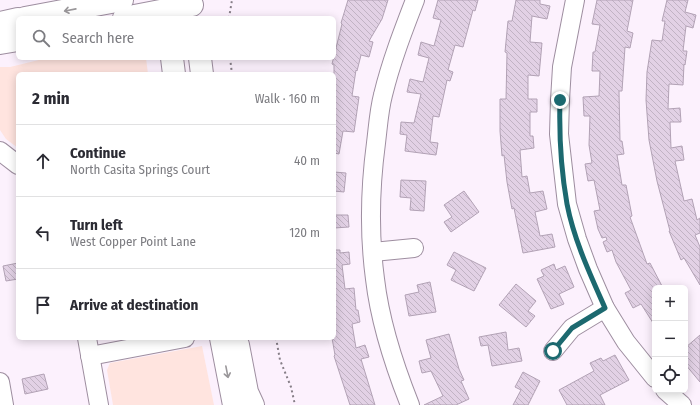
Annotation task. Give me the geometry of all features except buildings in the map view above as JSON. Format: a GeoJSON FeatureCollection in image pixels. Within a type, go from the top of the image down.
{"type":"FeatureCollection","features":[{"type":"Feature","properties":{"kind":"main road"},"geometry":{"type":"LineString","coordinates":[[36,16],[122,0]]}},
{"type":"Feature","properties":{"kind":"main road"},"geometry":{"type":"LineString","coordinates":[[133,16],[164,9],[192,8]]}},
{"type":"Feature","properties":{"kind":"main road"},"geometry":{"type":"LineString","coordinates":[[0,23],[16,19]]}},
{"type":"Feature","properties":{"kind":"main road"},"geometry":{"type":"LineString","coordinates":[[0,44],[16,40]]}},
{"type":"Feature","properties":{"kind":"main road"},"geometry":{"type":"LineString","coordinates":[[172,60],[174,72]]}},
{"type":"Feature","properties":{"kind":"main road"},"geometry":{"type":"LineString","coordinates":[[200,60],[202,72]]}},
{"type":"Feature","properties":{"kind":"main road"},"geometry":{"type":"LineString","coordinates":[[221,340],[234,405]]}},
{"type":"Feature","properties":{"kind":"main road"},"geometry":{"type":"LineString","coordinates":[[236,340],[248,392],[253,405]]}},
{"type":"Feature","properties":{"kind":"main road"},"geometry":{"type":"LineString","coordinates":[[249,340],[262,405]]}},
{"type":"Feature","properties":{"kind":"street"},"geometry":{"type":"LineString","coordinates":[[410,405],[397,371],[388,340],[377,290],[371,210],[373,166],[382,96],[394,54],[415,0]]}},
{"type":"Feature","properties":{"kind":"street"},"geometry":{"type":"LineString","coordinates":[[575,0],[562,67],[560,100],[559,134],[567,204],[577,239],[605,308],[626,342],[652,374]]}},
{"type":"Feature","properties":{"kind":"street"},"geometry":{"type":"LineString","coordinates":[[0,151],[16,163]]}},
{"type":"Feature","properties":{"kind":"street"},"geometry":{"type":"LineString","coordinates":[[373,252],[414,248]]}},
{"type":"Feature","properties":{"kind":"street"},"geometry":{"type":"LineString","coordinates":[[553,351],[572,328],[605,308]]}},
{"type":"Feature","properties":{"kind":"street"},"geometry":{"type":"LineString","coordinates":[[87,340],[99,405]]}},
{"type":"Feature","properties":{"kind":"street"},"geometry":{"type":"LineString","coordinates":[[90,356],[174,340]]}},
{"type":"Feature","properties":{"kind":"street"},"geometry":{"type":"LineString","coordinates":[[0,382],[4,405]]}},
{"type":"Feature","properties":{"kind":"street"},"geometry":{"type":"LineString","coordinates":[[668,393],[682,405]]}},
{"type":"Feature","properties":{"kind":"path"},"geometry":{"type":"LineString","coordinates":[[229,16],[232,0]]}},
{"type":"Feature","properties":{"kind":"path"},"geometry":{"type":"LineString","coordinates":[[230,60],[232,72]]}},
{"type":"Feature","properties":{"kind":"path"},"geometry":{"type":"LineString","coordinates":[[276,340],[280,360],[291,387],[295,405]]}},
{"type":"Feature","properties":{"kind":"shaded area"},"geometry":{"type":"Polygon","coordinates":[[[39,60],[146,60],[148,72],[16,72],[16,146],[6,139],[0,130],[0,67],[10,67],[39,60]]]}},
{"type":"Feature","properties":{"kind":"shaded area"},"geometry":{"type":"Polygon","coordinates":[[[202,346],[214,405],[113,405],[107,370],[110,363],[202,346]]]}},
{"type":"Feature","properties":{"kind":"route"},"geometry":{"type":"LineString","coordinates":[[553,351],[572,328],[605,308],[577,239],[567,204],[559,134],[560,100]]}}]}
